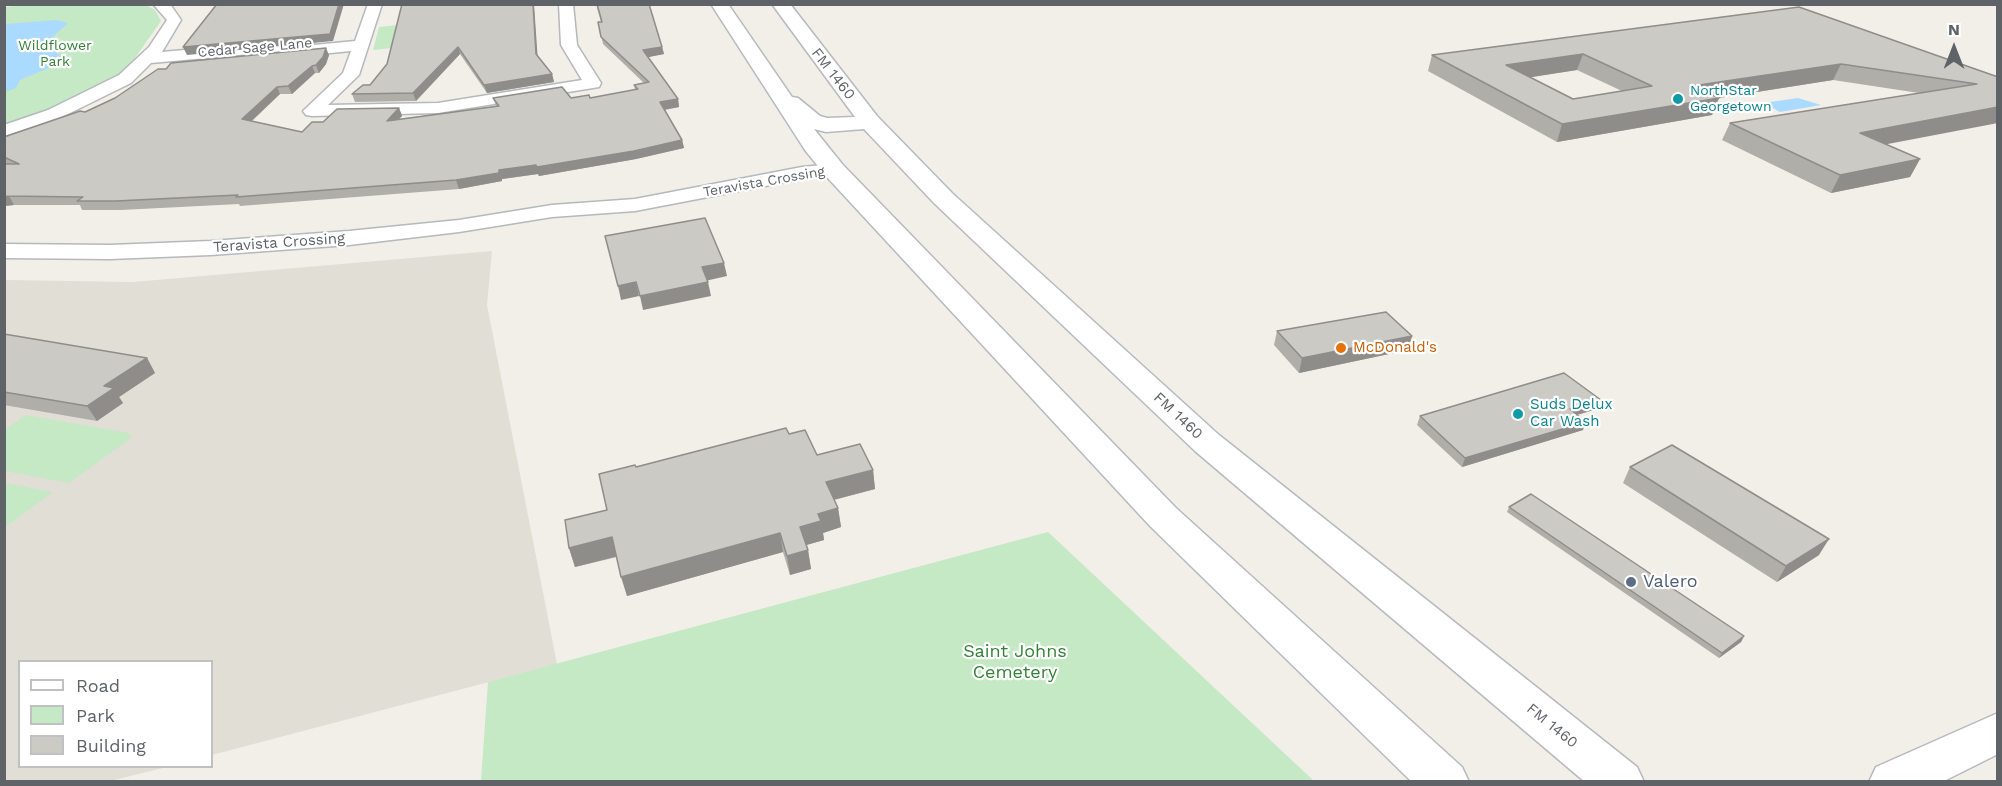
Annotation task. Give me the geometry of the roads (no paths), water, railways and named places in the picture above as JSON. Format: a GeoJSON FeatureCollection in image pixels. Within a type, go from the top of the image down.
{"type":"FeatureCollection","features":[{"type":"Feature","properties":{"kind":"main road"},"geometry":{"type":"LineString","coordinates":[[718,4],[825,160],[1163,517],[1445,782]]}},
{"type":"Feature","properties":{"kind":"main road","name":"FM 1460"},"geometry":{"type":"LineString","coordinates":[[780,4],[869,121],[943,198],[1207,443],[1620,782]]}},
{"type":"Feature","properties":{"kind":"main road"},"geometry":{"type":"LineString","coordinates":[[778,92],[812,121],[826,125],[847,125],[869,121]]}},
{"type":"Feature","properties":{"kind":"main road"},"geometry":{"type":"LineString","coordinates":[[1893,782],[1998,732]]}},
{"type":"Feature","properties":{"kind":"street"},"geometry":{"type":"LineString","coordinates":[[4,131],[54,114],[125,79],[144,62],[174,20],[169,11],[160,4]]}},
{"type":"Feature","properties":{"kind":"street"},"geometry":{"type":"LineString","coordinates":[[375,4],[351,75],[312,111],[438,108],[593,83],[574,56],[570,45],[566,4]]}},
{"type":"Feature","properties":{"kind":"street","name":"Cedar Sage Lane"},"geometry":{"type":"LineString","coordinates":[[144,62],[361,42]]}},
{"type":"Feature","properties":{"kind":"street","name":"Teravista Crossing"},"geometry":{"type":"LineString","coordinates":[[4,251],[110,252],[315,241],[459,226],[552,211],[635,205],[802,174],[825,160]]}},
{"type":"Feature","properties":{"kind":"water"},"geometry":{"type":"Polygon","coordinates":[[[57,20],[68,23],[46,43],[65,61],[20,80],[16,88],[5,92],[5,24],[57,20]]]}},
{"type":"Feature","properties":{"kind":"water"},"geometry":{"type":"Polygon","coordinates":[[[1798,98],[1821,105],[1780,112],[1764,103],[1798,98]]]}},
{"type":"Feature","properties":{"kind":"place","name":"NorthStar Georgetown"},"geometry":{"type":"Point","coordinates":[1678,99]}},
{"type":"Feature","properties":{"kind":"place","name":"McDonald's"},"geometry":{"type":"Point","coordinates":[1341,348]}},
{"type":"Feature","properties":{"kind":"place","name":"Suds Delux Car Wash"},"geometry":{"type":"Point","coordinates":[1518,414]}},
{"type":"Feature","properties":{"kind":"place","name":"Valero"},"geometry":{"type":"Point","coordinates":[1631,582]}},
{"type":"Feature","properties":{"kind":"park label","name":"Wildflower Park"},"geometry":{"type":"Point","coordinates":[55,54]}},
{"type":"Feature","properties":{"kind":"park label","name":"Saint Johns Cemetery"},"geometry":{"type":"Point","coordinates":[1015,662]}}]}
